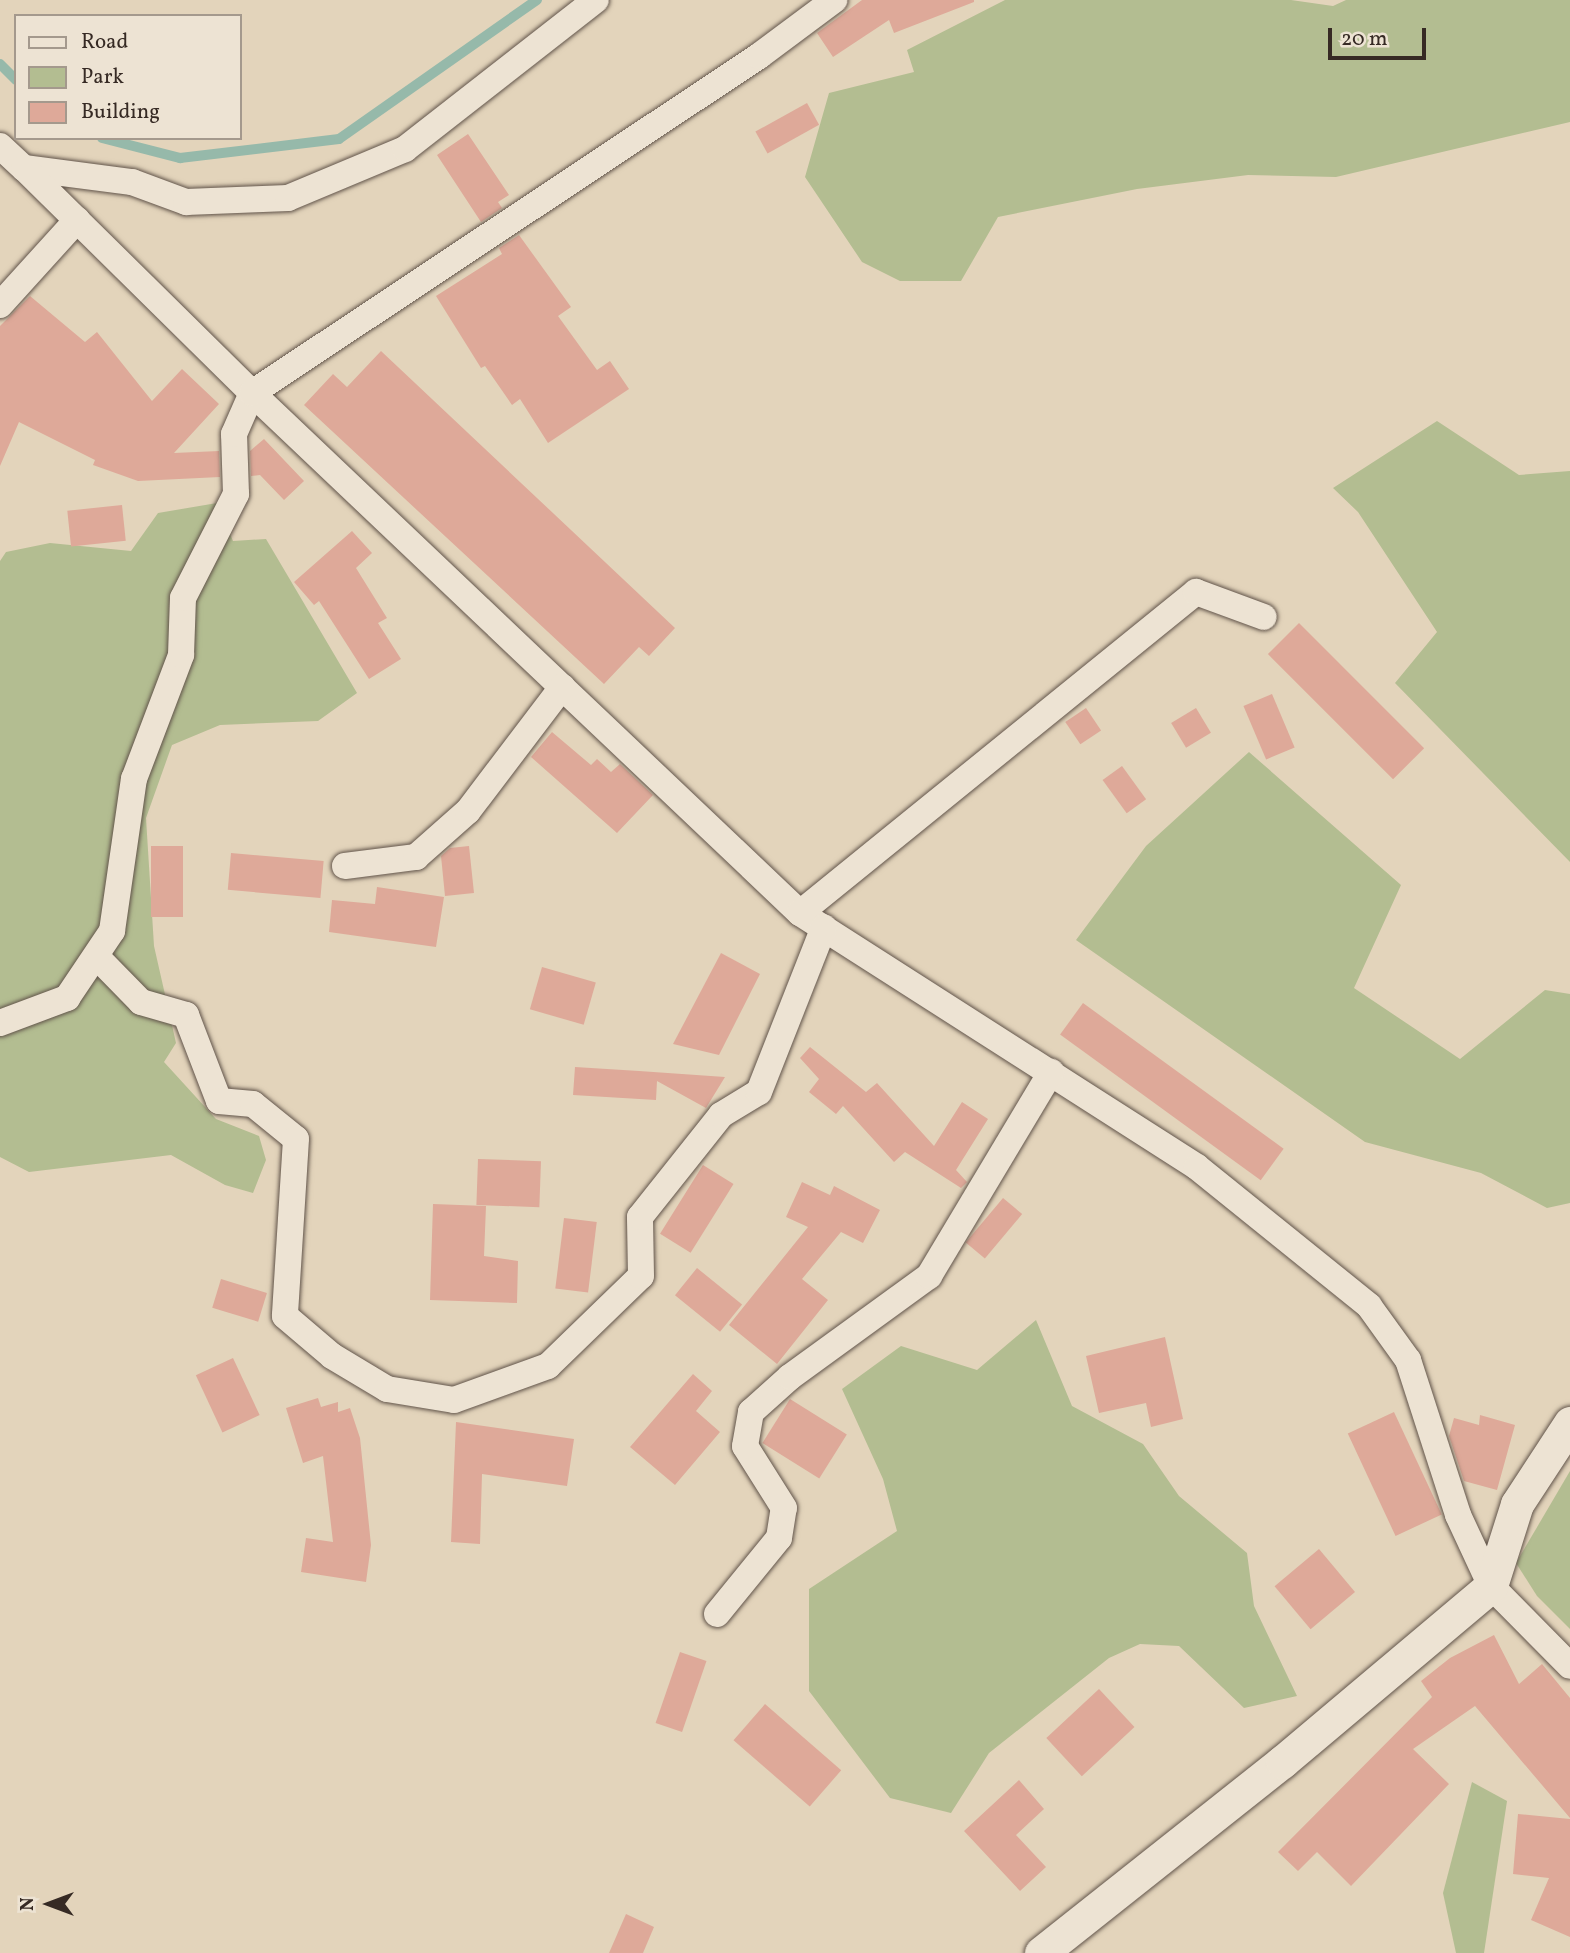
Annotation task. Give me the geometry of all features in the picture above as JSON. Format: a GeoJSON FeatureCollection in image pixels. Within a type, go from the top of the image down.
{"type":"FeatureCollection","features":[{"type":"Feature","properties":{"kind":"street"},"geometry":{"type":"LineString","coordinates":[[24,168],[132,182],[186,202],[288,198],[405,149],[596,0]]}},
{"type":"Feature","properties":{"kind":"street"},"geometry":{"type":"LineString","coordinates":[[0,1023],[67,998],[113,932],[134,779],[181,655],[183,598],[236,494],[234,434],[252,393],[759,56],[834,0]]}},
{"type":"Feature","properties":{"kind":"street"},"geometry":{"type":"LineString","coordinates":[[0,146],[252,393],[800,913],[1197,1167],[1369,1306],[1408,1360],[1458,1515],[1491,1586],[1570,1666]]}},
{"type":"Feature","properties":{"kind":"street"},"geometry":{"type":"LineString","coordinates":[[0,305],[77,220]]}},
{"type":"Feature","properties":{"kind":"street"},"geometry":{"type":"LineString","coordinates":[[800,913],[1196,592],[1264,617]]}},
{"type":"Feature","properties":{"kind":"street"},"geometry":{"type":"LineString","coordinates":[[345,866],[416,857],[468,811],[562,687]]}},
{"type":"Feature","properties":{"kind":"street"},"geometry":{"type":"LineString","coordinates":[[96,956],[141,1002],[186,1015],[219,1101],[253,1104],[296,1139],[285,1316],[332,1356],[387,1389],[453,1400],[548,1366],[641,1276],[639,1217],[721,1115],[759,1092],[824,928]]}},
{"type":"Feature","properties":{"kind":"street"},"geometry":{"type":"LineString","coordinates":[[717,1614],[779,1538],[784,1508],[745,1446],[751,1412],[790,1377],[867,1325],[929,1276],[1051,1072]]}},
{"type":"Feature","properties":{"kind":"street"},"geometry":{"type":"LineString","coordinates":[[1041,1953],[1282,1762],[1491,1586],[1517,1504],[1570,1423]]}},
{"type":"Feature","properties":{"kind":"green space"},"geometry":{"type":"Polygon","coordinates":[[[1005,0],[1291,0],[1333,6],[1346,0],[1570,0],[1570,122],[1336,177],[1248,175],[1137,189],[998,217],[961,281],[900,281],[862,262],[805,177],[829,93],[914,72],[907,50],[1005,0]]]}},
{"type":"Feature","properties":{"kind":"green space"},"geometry":{"type":"Polygon","coordinates":[[[1437,421],[1519,475],[1570,471],[1570,862],[1395,683],[1437,632],[1358,512],[1333,488],[1437,421]]]}},
{"type":"Feature","properties":{"kind":"green space"},"geometry":{"type":"Polygon","coordinates":[[[217,503],[233,541],[266,539],[357,693],[318,721],[220,725],[172,745],[146,818],[154,946],[176,1043],[164,1062],[216,1119],[259,1136],[266,1160],[253,1193],[225,1185],[171,1155],[29,1172],[0,1157],[0,561],[6,552],[50,543],[131,551],[158,513],[217,503]]]}},
{"type":"Feature","properties":{"kind":"green space"},"geometry":{"type":"Polygon","coordinates":[[[1249,752],[1401,885],[1354,988],[1460,1059],[1545,990],[1570,994],[1570,1203],[1547,1208],[1481,1173],[1365,1142],[1076,940],[1146,846],[1249,752]]]}},
{"type":"Feature","properties":{"kind":"green space"},"geometry":{"type":"Polygon","coordinates":[[[1036,1320],[1072,1406],[1143,1444],[1179,1496],[1247,1553],[1254,1606],[1297,1696],[1244,1708],[1179,1646],[1140,1644],[1109,1658],[989,1753],[951,1813],[890,1798],[809,1691],[809,1589],[897,1531],[883,1479],[842,1389],[901,1346],[977,1370],[1036,1320]]]}},
{"type":"Feature","properties":{"kind":"green space"},"geometry":{"type":"Polygon","coordinates":[[[1570,1471],[1570,1629],[1537,1596],[1516,1563],[1570,1471]]]}},
{"type":"Feature","properties":{"kind":"green space"},"geometry":{"type":"Polygon","coordinates":[[[1472,1782],[1507,1801],[1484,1953],[1456,1953],[1443,1893],[1472,1782]]]}},
{"type":"Feature","properties":{"kind":"building"},"geometry":{"type":"Polygon","coordinates":[[[862,0],[974,2],[894,33],[889,20],[833,57],[817,33],[862,0]]]}},
{"type":"Feature","properties":{"kind":"building"},"geometry":{"type":"Polygon","coordinates":[[[807,103],[819,125],[768,153],[755,132],[807,103]]]}},
{"type":"Feature","properties":{"kind":"building"},"geometry":{"type":"Polygon","coordinates":[[[468,134],[509,195],[498,202],[502,208],[481,222],[437,155],[468,134]]]}},
{"type":"Feature","properties":{"kind":"building"},"geometry":{"type":"Polygon","coordinates":[[[519,235],[571,307],[558,316],[597,370],[610,361],[629,389],[548,443],[520,399],[512,405],[485,366],[481,368],[436,296],[502,254],[499,248],[519,235]]]}},
{"type":"Feature","properties":{"kind":"building"},"geometry":{"type":"Polygon","coordinates":[[[30,296],[85,342],[97,332],[152,401],[182,369],[219,404],[174,453],[219,451],[220,477],[138,481],[93,465],[95,460],[19,422],[0,466],[0,326],[30,296]]]}},
{"type":"Feature","properties":{"kind":"building"},"geometry":{"type":"Polygon","coordinates":[[[381,351],[675,628],[649,656],[639,647],[604,684],[304,405],[333,374],[347,387],[381,351]]]}},
{"type":"Feature","properties":{"kind":"building"},"geometry":{"type":"Polygon","coordinates":[[[264,439],[304,481],[284,500],[260,475],[251,476],[250,451],[264,439]]]}},
{"type":"Feature","properties":{"kind":"building"},"geometry":{"type":"Polygon","coordinates":[[[122,505],[126,541],[71,547],[67,511],[122,505]]]}},
{"type":"Feature","properties":{"kind":"building"},"geometry":{"type":"Polygon","coordinates":[[[352,531],[372,553],[356,568],[387,618],[378,623],[401,659],[369,679],[319,601],[314,605],[294,582],[352,531]]]}},
{"type":"Feature","properties":{"kind":"building"},"geometry":{"type":"Polygon","coordinates":[[[1299,623],[1424,748],[1393,779],[1268,654],[1299,623]]]}},
{"type":"Feature","properties":{"kind":"building"},"geometry":{"type":"Polygon","coordinates":[[[1272,694],[1295,747],[1266,760],[1243,706],[1272,694]]]}},
{"type":"Feature","properties":{"kind":"building"},"geometry":{"type":"Polygon","coordinates":[[[1086,708],[1101,730],[1080,744],[1065,722],[1086,708]]]}},
{"type":"Feature","properties":{"kind":"building"},"geometry":{"type":"Polygon","coordinates":[[[1196,708],[1211,733],[1186,748],[1171,723],[1196,708]]]}},
{"type":"Feature","properties":{"kind":"building"},"geometry":{"type":"Polygon","coordinates":[[[552,732],[591,765],[597,759],[611,772],[620,764],[653,795],[617,833],[531,757],[552,732]]]}},
{"type":"Feature","properties":{"kind":"building"},"geometry":{"type":"Polygon","coordinates":[[[1122,766],[1146,799],[1127,813],[1103,780],[1122,766]]]}},
{"type":"Feature","properties":{"kind":"building"},"geometry":{"type":"Polygon","coordinates":[[[151,846],[183,846],[183,917],[151,917],[151,846]]]}},
{"type":"Feature","properties":{"kind":"building"},"geometry":{"type":"Polygon","coordinates":[[[469,846],[474,893],[445,896],[441,856],[450,848],[469,846]]]}},
{"type":"Feature","properties":{"kind":"building"},"geometry":{"type":"Polygon","coordinates":[[[231,853],[324,861],[320,898],[228,890],[231,853]]]}},
{"type":"Feature","properties":{"kind":"building"},"geometry":{"type":"Polygon","coordinates":[[[377,887],[444,897],[436,947],[329,932],[332,900],[375,904],[377,887]]]}},
{"type":"Feature","properties":{"kind":"building"},"geometry":{"type":"Polygon","coordinates":[[[721,953],[760,974],[719,1055],[673,1044],[721,953]]]}},
{"type":"Feature","properties":{"kind":"building"},"geometry":{"type":"Polygon","coordinates":[[[542,967],[596,982],[584,1025],[530,1009],[542,967]]]}},
{"type":"Feature","properties":{"kind":"building"},"geometry":{"type":"Polygon","coordinates":[[[1083,1003],[1284,1149],[1261,1180],[1060,1035],[1083,1003]]]}},
{"type":"Feature","properties":{"kind":"building"},"geometry":{"type":"Polygon","coordinates":[[[810,1047],[866,1092],[877,1083],[934,1146],[962,1102],[988,1119],[956,1170],[967,1182],[961,1188],[905,1152],[894,1162],[843,1106],[836,1114],[809,1092],[819,1079],[800,1058],[810,1047]]]}},
{"type":"Feature","properties":{"kind":"building"},"geometry":{"type":"Polygon","coordinates":[[[575,1067],[725,1077],[706,1108],[657,1081],[656,1100],[573,1095],[575,1067]]]}},
{"type":"Feature","properties":{"kind":"building"},"geometry":{"type":"Polygon","coordinates":[[[478,1159],[541,1161],[539,1207],[476,1205],[478,1159]]]}},
{"type":"Feature","properties":{"kind":"building"},"geometry":{"type":"Polygon","coordinates":[[[703,1165],[734,1184],[691,1253],[660,1234],[703,1165]]]}},
{"type":"Feature","properties":{"kind":"building"},"geometry":{"type":"Polygon","coordinates":[[[802,1182],[830,1195],[834,1186],[880,1210],[863,1243],[841,1232],[802,1279],[828,1300],[777,1364],[729,1325],[808,1227],[786,1217],[802,1182]]]}},
{"type":"Feature","properties":{"kind":"building"},"geometry":{"type":"Polygon","coordinates":[[[1003,1198],[1022,1214],[985,1259],[966,1242],[1003,1198]]]}},
{"type":"Feature","properties":{"kind":"building"},"geometry":{"type":"Polygon","coordinates":[[[433,1204],[486,1206],[484,1256],[518,1261],[517,1303],[430,1300],[433,1204]]]}},
{"type":"Feature","properties":{"kind":"building"},"geometry":{"type":"Polygon","coordinates":[[[564,1218],[597,1222],[588,1292],[555,1288],[564,1218]]]}},
{"type":"Feature","properties":{"kind":"building"},"geometry":{"type":"Polygon","coordinates":[[[697,1268],[742,1305],[720,1332],[675,1295],[697,1268]]]}},
{"type":"Feature","properties":{"kind":"building"},"geometry":{"type":"Polygon","coordinates":[[[221,1279],[267,1293],[258,1322],[212,1308],[221,1279]]]}},
{"type":"Feature","properties":{"kind":"building"},"geometry":{"type":"Polygon","coordinates":[[[1165,1337],[1183,1419],[1151,1427],[1146,1403],[1099,1413],[1086,1356],[1165,1337]]]}},
{"type":"Feature","properties":{"kind":"building"},"geometry":{"type":"Polygon","coordinates":[[[233,1358],[260,1415],[222,1432],[196,1375],[233,1358]]]}},
{"type":"Feature","properties":{"kind":"building"},"geometry":{"type":"Polygon","coordinates":[[[693,1374],[712,1391],[696,1411],[720,1432],[675,1485],[630,1447],[693,1374]]]}},
{"type":"Feature","properties":{"kind":"building"},"geometry":{"type":"Polygon","coordinates":[[[318,1398],[321,1407],[338,1402],[338,1412],[350,1408],[360,1438],[371,1545],[366,1582],[301,1572],[306,1538],[333,1542],[323,1456],[303,1463],[286,1408],[318,1398]]]}},
{"type":"Feature","properties":{"kind":"building"},"geometry":{"type":"Polygon","coordinates":[[[790,1399],[847,1435],[819,1479],[762,1443],[790,1399]]]}},
{"type":"Feature","properties":{"kind":"building"},"geometry":{"type":"Polygon","coordinates":[[[1394,1412],[1442,1514],[1396,1536],[1348,1434],[1394,1412]]]}},
{"type":"Feature","properties":{"kind":"building"},"geometry":{"type":"Polygon","coordinates":[[[1480,1415],[1515,1425],[1497,1490],[1464,1481],[1449,1436],[1454,1418],[1479,1425],[1480,1415]]]}},
{"type":"Feature","properties":{"kind":"building"},"geometry":{"type":"Polygon","coordinates":[[[456,1422],[574,1439],[567,1486],[482,1474],[480,1544],[451,1542],[456,1422]]]}},
{"type":"Feature","properties":{"kind":"building"},"geometry":{"type":"Polygon","coordinates":[[[1319,1549],[1355,1592],[1311,1629],[1275,1586],[1319,1549]]]}},
{"type":"Feature","properties":{"kind":"building"},"geometry":{"type":"Polygon","coordinates":[[[1494,1635],[1519,1684],[1542,1664],[1570,1698],[1570,1818],[1475,1706],[1413,1749],[1449,1784],[1351,1886],[1317,1852],[1298,1871],[1278,1852],[1432,1697],[1421,1681],[1450,1658],[1494,1635]]]}},
{"type":"Feature","properties":{"kind":"building"},"geometry":{"type":"Polygon","coordinates":[[[680,1652],[706,1661],[682,1732],[656,1723],[680,1652]]]}},
{"type":"Feature","properties":{"kind":"building"},"geometry":{"type":"Polygon","coordinates":[[[1099,1689],[1134,1727],[1082,1776],[1046,1738],[1099,1689]]]}},
{"type":"Feature","properties":{"kind":"building"},"geometry":{"type":"Polygon","coordinates":[[[765,1704],[841,1770],[810,1806],[734,1740],[765,1704]]]}},
{"type":"Feature","properties":{"kind":"building"},"geometry":{"type":"Polygon","coordinates":[[[1019,1780],[1044,1809],[1016,1835],[1046,1867],[1020,1891],[964,1831],[1019,1780]]]}},
{"type":"Feature","properties":{"kind":"building"},"geometry":{"type":"Polygon","coordinates":[[[1518,1814],[1570,1819],[1570,1937],[1531,1920],[1549,1878],[1513,1874],[1518,1814]]]}},
{"type":"Feature","properties":{"kind":"building"},"geometry":{"type":"Polygon","coordinates":[[[626,1914],[654,1927],[643,1953],[609,1953],[626,1914]]]}},
{"type":"Feature","properties":{"kind":"waterway"},"geometry":{"type":"LineString","coordinates":[[110,140],[180,158],[339,139],[537,0]]}},
{"type":"Feature","properties":{"kind":"waterway"},"geometry":{"type":"LineString","coordinates":[[0,64],[14,78]]}}]}
